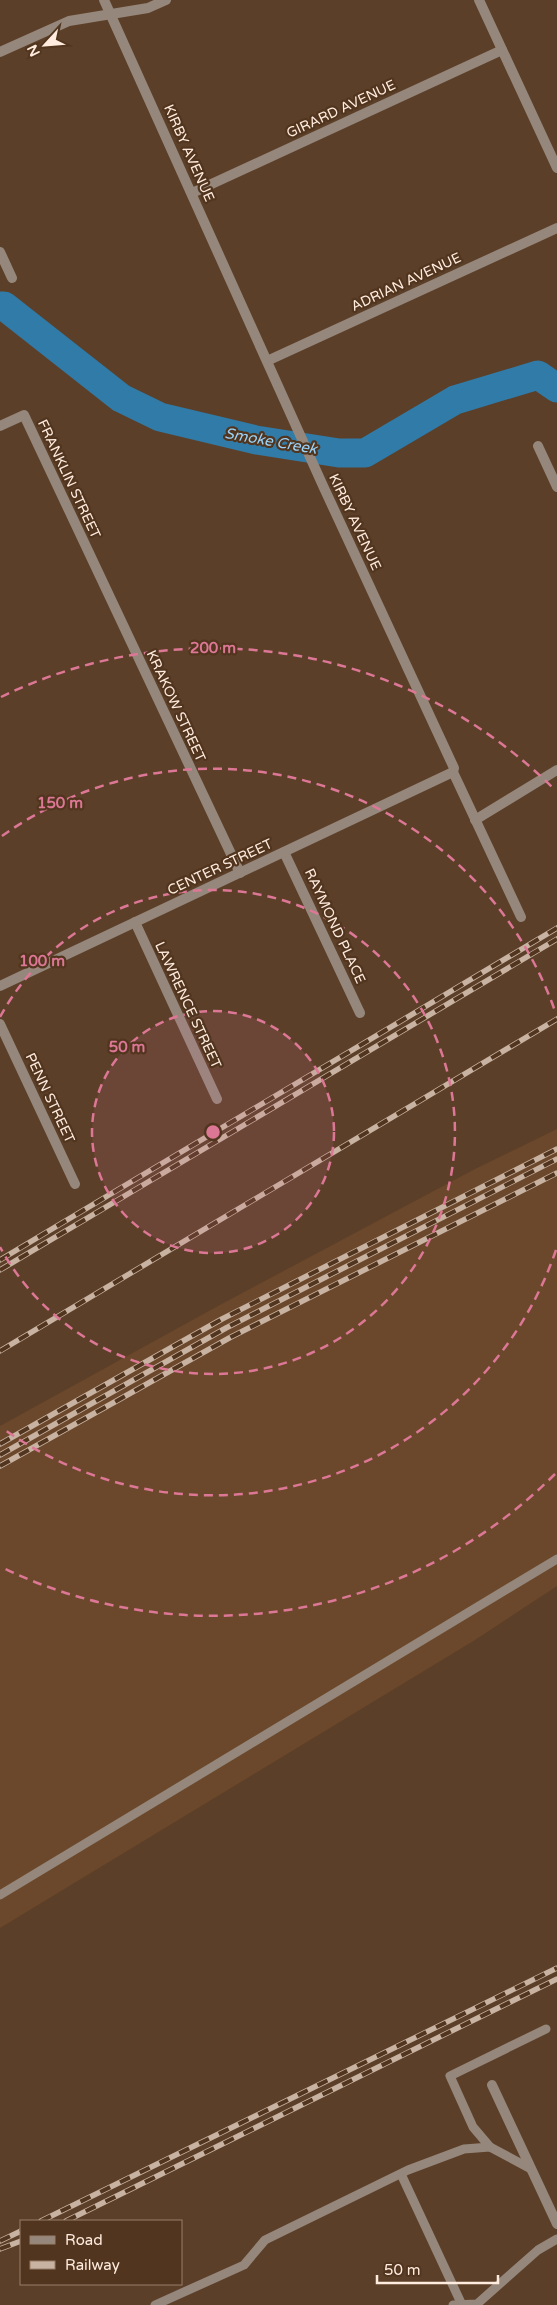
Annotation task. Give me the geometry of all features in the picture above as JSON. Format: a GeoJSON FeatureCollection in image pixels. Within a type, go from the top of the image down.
{"type":"FeatureCollection","features":[{"type":"Feature","properties":{"kind":"street","name":"KIRBY AVENUE"},"geometry":{"type":"LineString","coordinates":[[104,0],[520,917]]}},
{"type":"Feature","properties":{"kind":"street"},"geometry":{"type":"LineString","coordinates":[[0,52],[69,21],[148,8],[166,0]]}},
{"type":"Feature","properties":{"kind":"street"},"geometry":{"type":"LineString","coordinates":[[479,0],[557,168]]}},
{"type":"Feature","properties":{"kind":"street","name":"GIRARD AVENUE"},"geometry":{"type":"LineString","coordinates":[[192,193],[502,50]]}},
{"type":"Feature","properties":{"kind":"street","name":"ADRIAN AVENUE"},"geometry":{"type":"LineString","coordinates":[[267,361],[557,228]]}},
{"type":"Feature","properties":{"kind":"street"},"geometry":{"type":"LineString","coordinates":[[0,252],[12,278]]}},
{"type":"Feature","properties":{"kind":"street","name":"FRANKLIN STREET"},"geometry":{"type":"LineString","coordinates":[[0,426],[24,415],[87,551]]}},
{"type":"Feature","properties":{"kind":"street"},"geometry":{"type":"LineString","coordinates":[[538,446],[557,486]]}},
{"type":"Feature","properties":{"kind":"street","name":"KRAKOW STREET"},"geometry":{"type":"LineString","coordinates":[[87,551],[240,873]]}},
{"type":"Feature","properties":{"kind":"street"},"geometry":{"type":"LineString","coordinates":[[475,820],[557,770]]}},
{"type":"Feature","properties":{"kind":"street","name":"CENTER STREET"},"geometry":{"type":"LineString","coordinates":[[1,983],[453,772]]}},
{"type":"Feature","properties":{"kind":"street","name":"RAYMOND PLACE"},"geometry":{"type":"LineString","coordinates":[[284,852],[360,1013]]}},
{"type":"Feature","properties":{"kind":"street","name":"LAWRENCE STREET"},"geometry":{"type":"LineString","coordinates":[[135,922],[217,1099]]}},
{"type":"Feature","properties":{"kind":"street","name":"PENN STREET"},"geometry":{"type":"LineString","coordinates":[[0,1024],[75,1184]]}},
{"type":"Feature","properties":{"kind":"street"},"geometry":{"type":"LineString","coordinates":[[492,2085],[557,2224]]}},
{"type":"Feature","properties":{"kind":"lane"},"geometry":{"type":"LineString","coordinates":[[0,1895],[557,1559]]}},
{"type":"Feature","properties":{"kind":"lane"},"geometry":{"type":"LineString","coordinates":[[531,2169],[490,2147],[473,2127],[450,2076],[546,2029]]}},
{"type":"Feature","properties":{"kind":"lane"},"geometry":{"type":"LineString","coordinates":[[155,2305],[244,2265],[265,2240],[401,2174],[464,2149],[490,2147]]}},
{"type":"Feature","properties":{"kind":"lane"},"geometry":{"type":"LineString","coordinates":[[401,2174],[459,2305],[477,2304],[538,2250],[557,2239]]}},
{"type":"Feature","properties":{"kind":"shaded area"},"geometry":{"type":"Polygon","coordinates":[[[557,1129],[557,1586],[475,1640],[0,1928],[0,1426],[218,1306],[475,1169],[557,1129]]]}},
{"type":"Feature","properties":{"kind":"waterway","name":"Smoke Creek"},"geometry":{"type":"LineString","coordinates":[[0,306],[4,306],[121,398],[160,417],[256,440],[339,453],[365,453],[455,400],[538,375],[557,388]]}},
{"type":"Feature","properties":{"kind":"railway"},"geometry":{"type":"LineString","coordinates":[[0,1260],[557,928]]}},
{"type":"Feature","properties":{"kind":"railway"},"geometry":{"type":"LineString","coordinates":[[0,1270],[557,939]]}},
{"type":"Feature","properties":{"kind":"railway"},"geometry":{"type":"LineString","coordinates":[[0,1351],[557,1019]]}},
{"type":"Feature","properties":{"kind":"railway"},"geometry":{"type":"LineString","coordinates":[[0,1444],[222,1319],[557,1149]]}},
{"type":"Feature","properties":{"kind":"railway"},"geometry":{"type":"LineString","coordinates":[[0,1455],[226,1328],[557,1159]]}},
{"type":"Feature","properties":{"kind":"railway"},"geometry":{"type":"LineString","coordinates":[[0,1466],[231,1337],[557,1173]]}},
{"type":"Feature","properties":{"kind":"railway"},"geometry":{"type":"LineString","coordinates":[[43,2220],[557,1968]]}},
{"type":"Feature","properties":{"kind":"railway"},"geometry":{"type":"LineString","coordinates":[[68,2220],[557,1979]]}},
{"type":"Feature","properties":{"kind":"railway"},"geometry":{"type":"LineString","coordinates":[[0,2241],[20,2231]]}},
{"type":"Feature","properties":{"kind":"railway"},"geometry":{"type":"LineString","coordinates":[[0,2249],[20,2241]]}}]}
